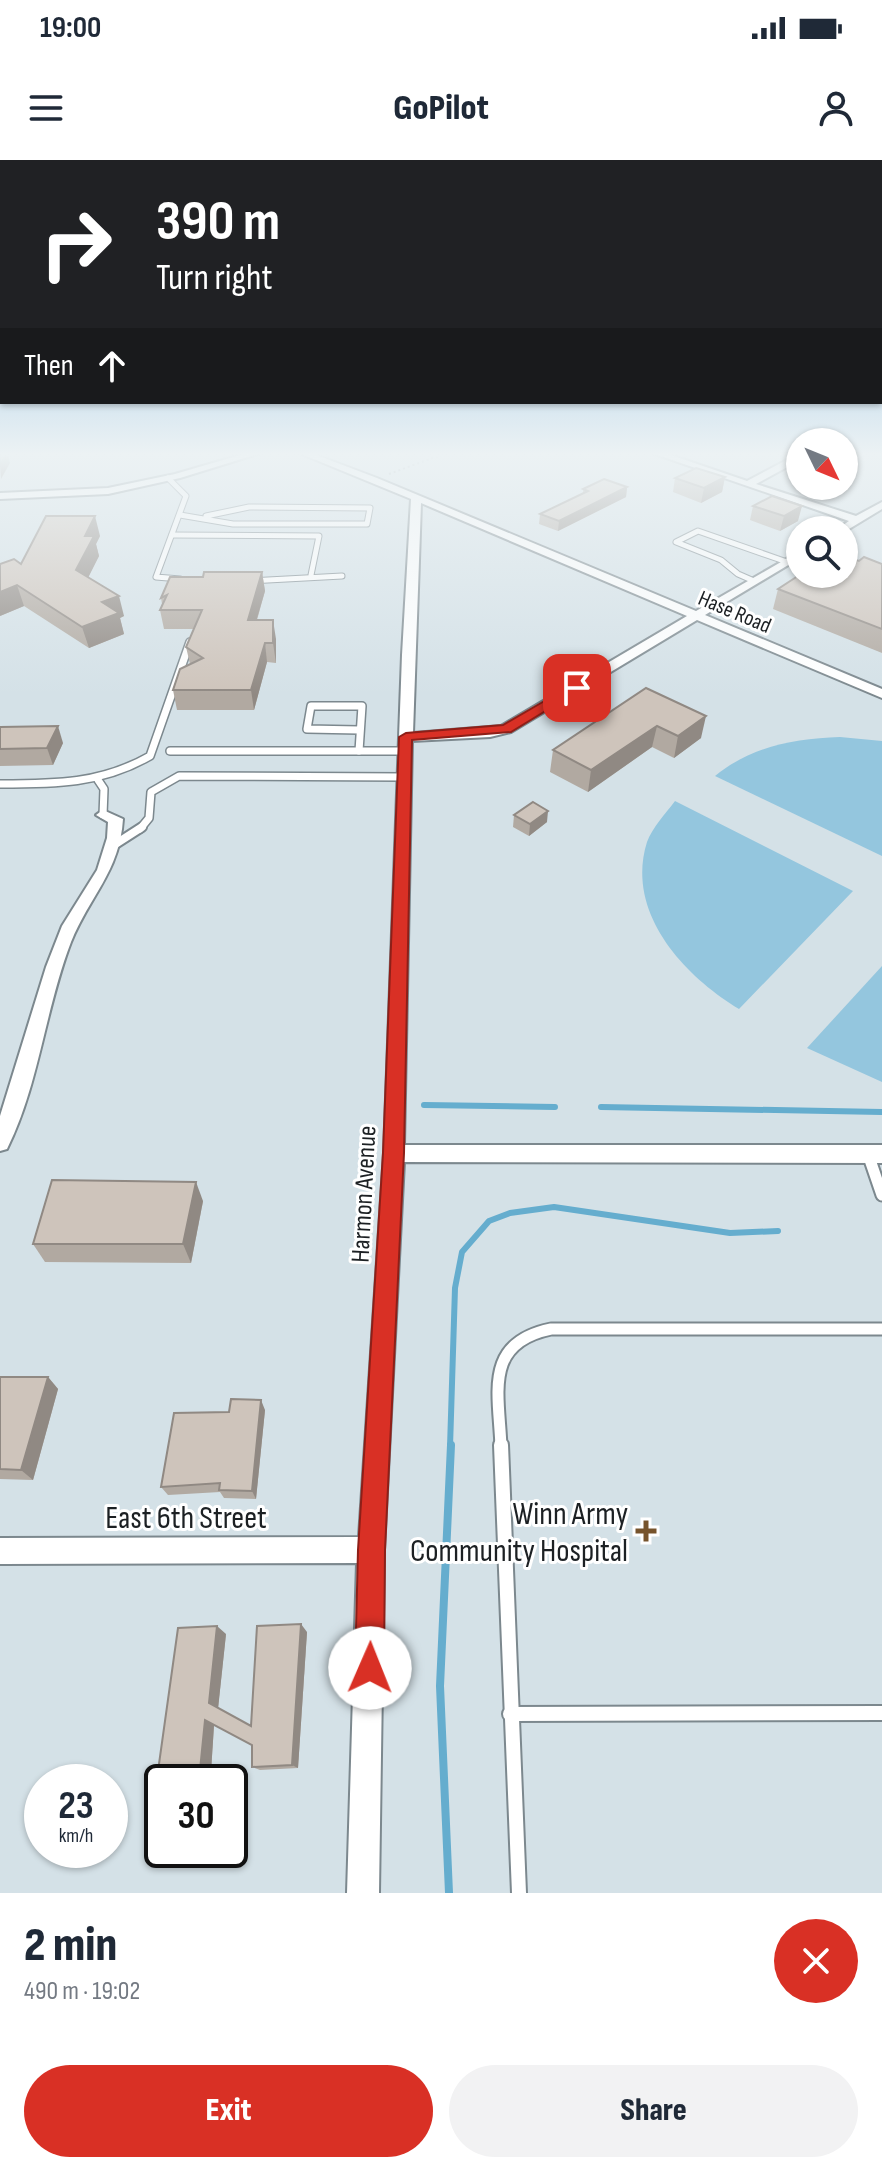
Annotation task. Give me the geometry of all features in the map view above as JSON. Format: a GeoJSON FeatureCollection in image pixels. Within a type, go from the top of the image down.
{"type":"FeatureCollection","features":[{"type":"Feature","properties":{"kind":"street","name":"Harmon Avenue"},"geometry":{"type":"LineString","coordinates":[[363,1893],[371,1550],[394,1153],[405,744],[414,534]]}},
{"type":"Feature","properties":{"kind":"street","name":"Hase Road"},"geometry":{"type":"LineString","coordinates":[[502,534],[882,694]]}},
{"type":"Feature","properties":{"kind":"street"},"geometry":{"type":"LineString","coordinates":[[405,744],[506,729],[786,563]]}},
{"type":"Feature","properties":{"kind":"street"},"geometry":{"type":"LineString","coordinates":[[0,1143],[17,1097],[64,939],[107,869],[114,845],[116,819],[103,815]]}},
{"type":"Feature","properties":{"kind":"street"},"geometry":{"type":"LineString","coordinates":[[394,1153],[875,1154]]}},
{"type":"Feature","properties":{"kind":"street","name":"East 6th Street"},"geometry":{"type":"LineString","coordinates":[[0,1551],[371,1550]]}},
{"type":"Feature","properties":{"kind":"lane"},"geometry":{"type":"LineString","coordinates":[[692,534],[676,542],[721,560],[738,574],[754,581]]}},
{"type":"Feature","properties":{"kind":"lane"},"geometry":{"type":"LineString","coordinates":[[706,534],[786,562]]}},
{"type":"Feature","properties":{"kind":"lane"},"geometry":{"type":"LineString","coordinates":[[196,580],[156,577],[172,535],[319,536],[311,575]]}},
{"type":"Feature","properties":{"kind":"lane"},"geometry":{"type":"LineString","coordinates":[[237,581],[281,580],[311,575],[342,576]]}},
{"type":"Feature","properties":{"kind":"lane"},"geometry":{"type":"LineString","coordinates":[[0,784],[77,784],[131,768],[150,756],[190,642]]}},
{"type":"Feature","properties":{"kind":"lane"},"geometry":{"type":"LineString","coordinates":[[359,730],[307,729],[311,706],[362,706],[359,751]]}},
{"type":"Feature","properties":{"kind":"lane"},"geometry":{"type":"LineString","coordinates":[[170,751],[359,751],[405,744]]}},
{"type":"Feature","properties":{"kind":"lane"},"geometry":{"type":"LineString","coordinates":[[114,845],[146,824],[151,792],[179,776],[404,777]]}},
{"type":"Feature","properties":{"kind":"lane"},"geometry":{"type":"LineString","coordinates":[[98,780],[104,789],[103,815]]}},
{"type":"Feature","properties":{"kind":"lane"},"geometry":{"type":"LineString","coordinates":[[875,1154],[882,1195]]}},
{"type":"Feature","properties":{"kind":"lane"},"geometry":{"type":"LineString","coordinates":[[519,1893],[498,1374],[505,1351],[525,1333],[551,1329],[882,1329]]}},
{"type":"Feature","properties":{"kind":"lane"},"geometry":{"type":"LineString","coordinates":[[510,1714],[882,1713]]}},
{"type":"Feature","properties":{"kind":"shaded area"},"geometry":{"type":"Polygon","coordinates":[[[840,737],[882,741],[882,856],[715,776],[744,758],[774,746],[840,737]]]}},
{"type":"Feature","properties":{"kind":"shaded area"},"geometry":{"type":"Polygon","coordinates":[[[675,801],[853,891],[739,1009],[718,995],[679,960],[652,917],[644,893],[642,868],[647,842],[675,801]]]}},
{"type":"Feature","properties":{"kind":"shaded area"},"geometry":{"type":"Polygon","coordinates":[[[882,966],[882,1082],[807,1048],[882,966]]]}},
{"type":"Feature","properties":{"kind":"building"},"geometry":{"type":"Polygon","coordinates":[[[37,534],[94,536],[76,570],[119,596],[102,602],[119,613],[82,627],[17,585],[0,592],[0,564],[14,559],[21,564],[37,534]]]}},
{"type":"Feature","properties":{"kind":"building"},"geometry":{"type":"Polygon","coordinates":[[[864,557],[882,564],[882,629],[778,589],[786,584],[786,588],[858,588],[858,561],[864,557]]]}},
{"type":"Feature","properties":{"kind":"building"},"geometry":{"type":"Polygon","coordinates":[[[204,572],[262,572],[248,620],[273,620],[273,643],[265,643],[251,690],[173,690],[180,669],[203,658],[186,647],[202,610],[160,610],[167,595],[161,598],[170,577],[203,577],[204,572]]]}},
{"type":"Feature","properties":{"kind":"building"},"geometry":{"type":"Polygon","coordinates":[[[646,688],[706,716],[678,736],[657,726],[591,770],[553,750],[646,688]]]}},
{"type":"Feature","properties":{"kind":"building"},"geometry":{"type":"Polygon","coordinates":[[[58,726],[47,748],[0,749],[0,727],[58,726]]]}},
{"type":"Feature","properties":{"kind":"building"},"geometry":{"type":"Polygon","coordinates":[[[533,802],[548,811],[530,824],[514,815],[533,802]]]}},
{"type":"Feature","properties":{"kind":"building"},"geometry":{"type":"Polygon","coordinates":[[[52,1180],[196,1182],[183,1244],[33,1244],[52,1180]]]}},
{"type":"Feature","properties":{"kind":"building"},"geometry":{"type":"Polygon","coordinates":[[[0,1377],[48,1377],[21,1470],[0,1469],[0,1377]]]}},
{"type":"Feature","properties":{"kind":"building"},"geometry":{"type":"Polygon","coordinates":[[[231,1399],[261,1400],[252,1491],[219,1490],[220,1483],[161,1487],[174,1413],[229,1412],[231,1399]]]}},
{"type":"Feature","properties":{"kind":"building"},"geometry":{"type":"Polygon","coordinates":[[[301,1624],[292,1765],[252,1767],[252,1745],[205,1720],[201,1764],[159,1764],[178,1628],[217,1626],[209,1703],[251,1726],[257,1626],[301,1624]]]}},
{"type":"Feature","properties":{"kind":"waterway"},"geometry":{"type":"LineString","coordinates":[[424,1105],[555,1107]]}},
{"type":"Feature","properties":{"kind":"waterway"},"geometry":{"type":"LineString","coordinates":[[601,1107],[882,1112]]}},
{"type":"Feature","properties":{"kind":"waterway"},"geometry":{"type":"LineString","coordinates":[[450,1447],[455,1288],[462,1252],[489,1221],[510,1213],[554,1207],[730,1233],[778,1231]]}},
{"type":"Feature","properties":{"kind":"waterway"},"geometry":{"type":"LineString","coordinates":[[449,1893],[440,1686],[451,1445]]}},
{"type":"Feature","properties":{"kind":"place","name":"Winn Army Community Hospital"},"geometry":{"type":"Point","coordinates":[646,1531]}},
{"type":"Feature","properties":{"kind":"route"},"geometry":{"type":"LineString","coordinates":[[370,1668],[371,1550],[394,1153],[406,737],[490,733],[506,729],[577,688]]}}]}
